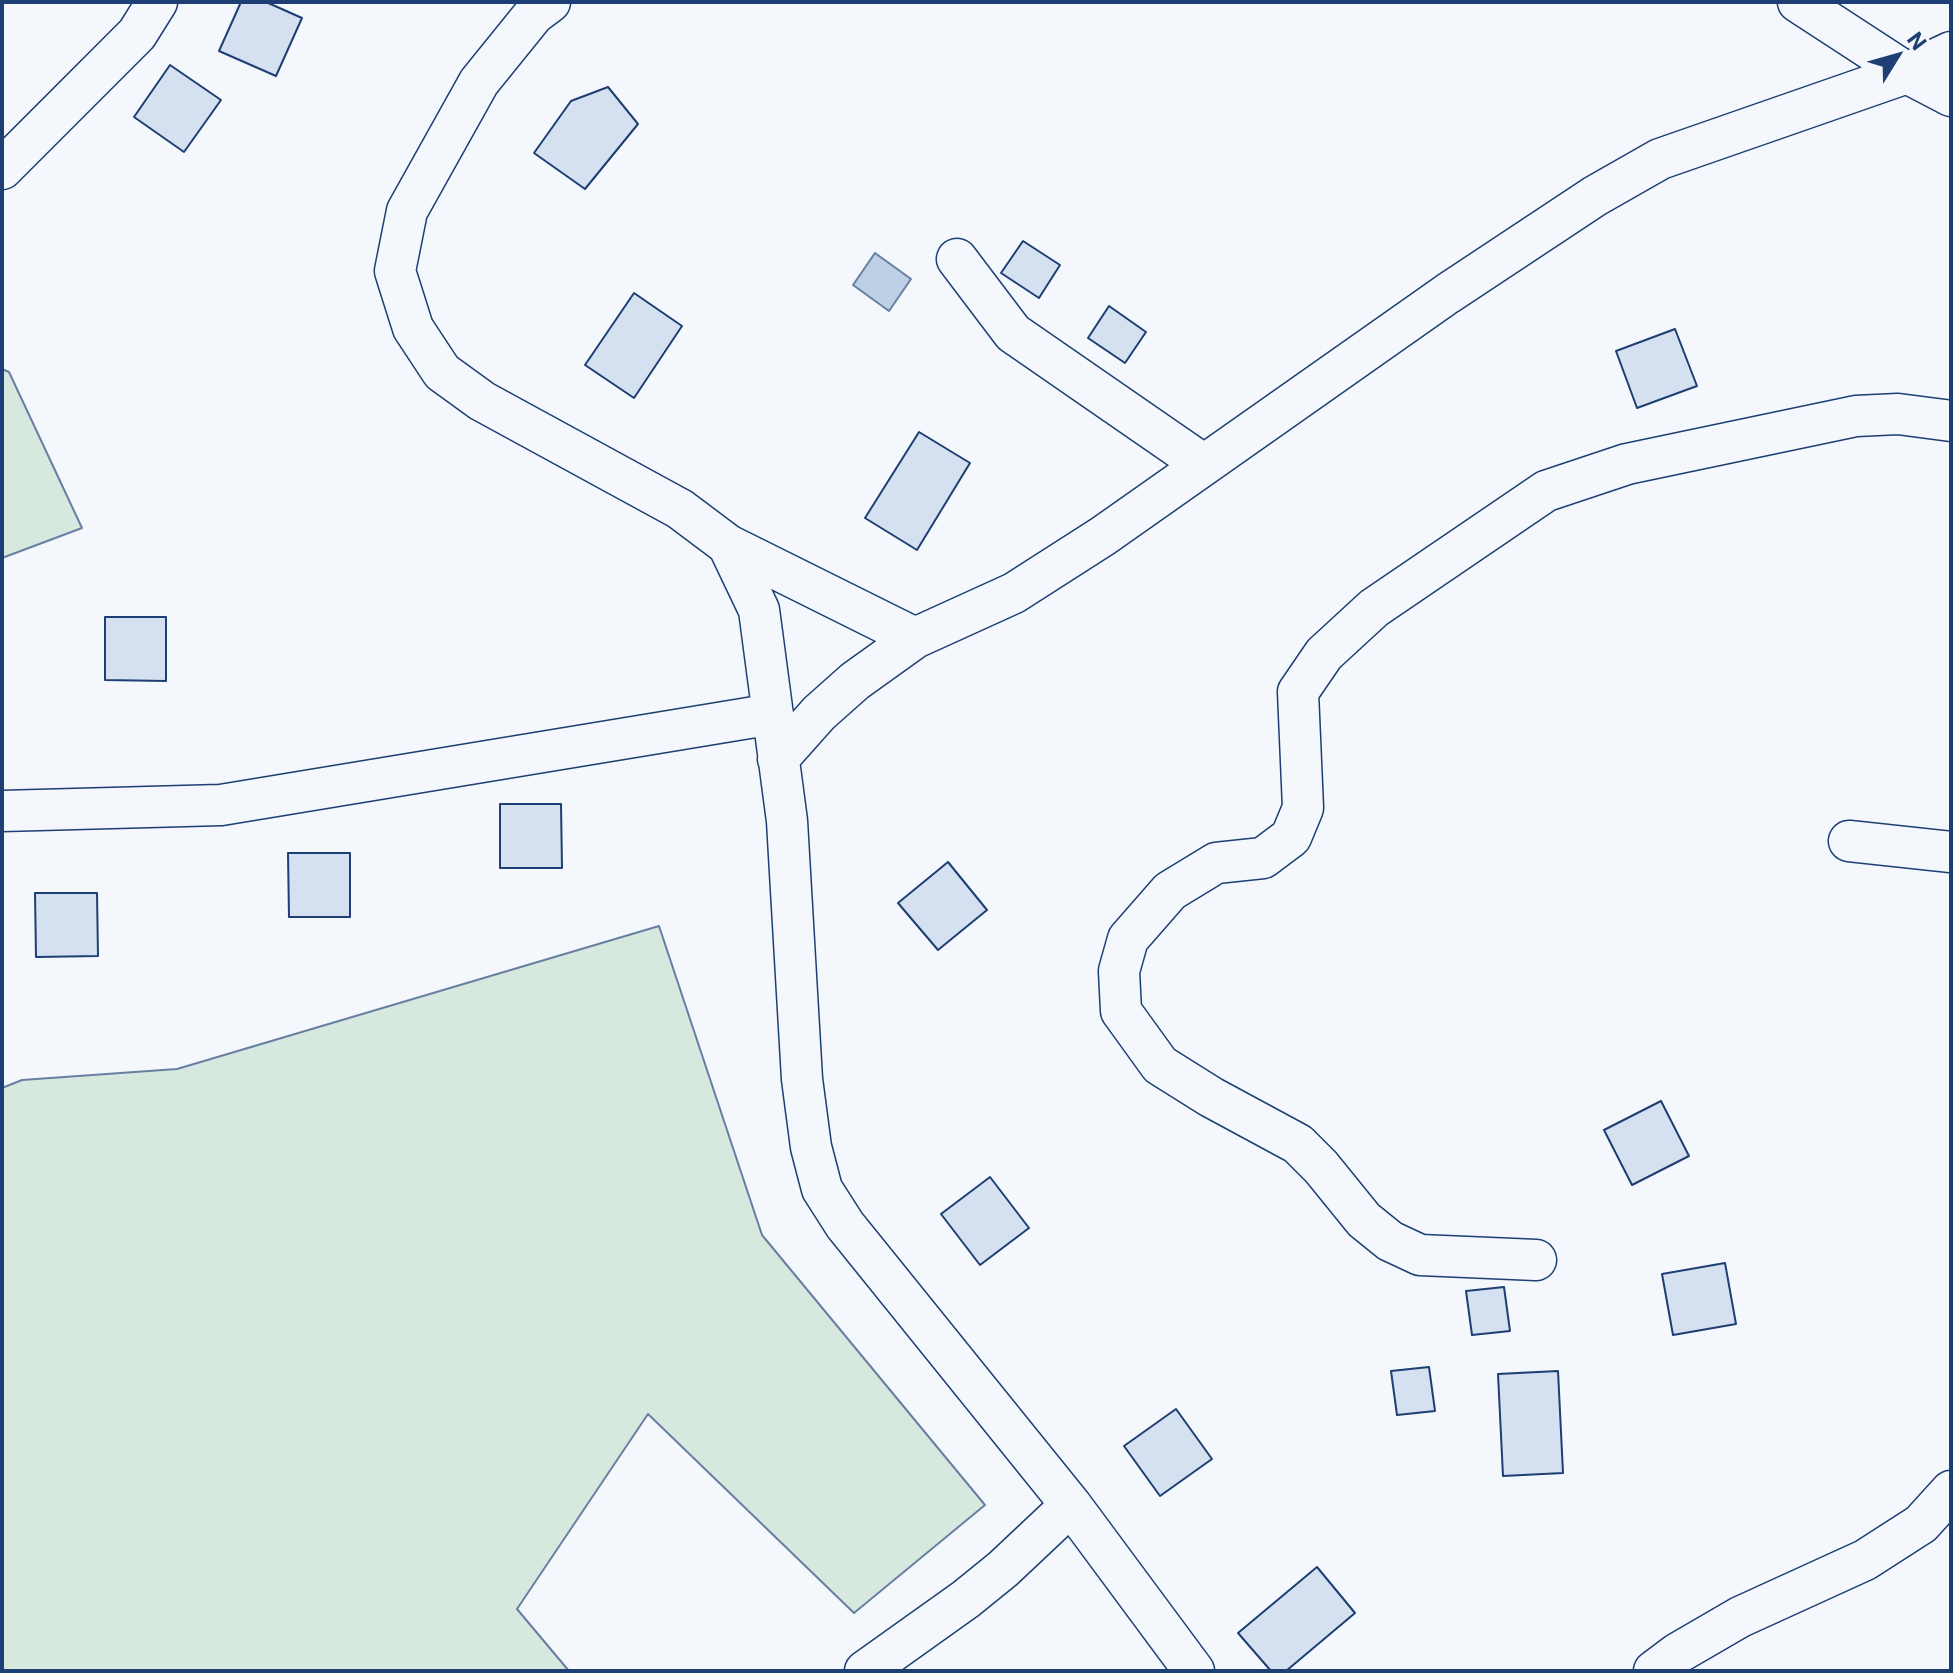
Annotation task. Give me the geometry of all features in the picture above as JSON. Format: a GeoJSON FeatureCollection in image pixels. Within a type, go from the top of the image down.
{"type":"FeatureCollection","features":[{"type":"Feature","properties":{"kind":"street"},"geometry":{"type":"LineString","coordinates":[[2,169],[137,34],[157,2]]}},
{"type":"Feature","properties":{"kind":"street"},"geometry":{"type":"LineString","coordinates":[[550,2],[534,14],[479,82],[407,211],[395,271],[413,328],[442,372],[482,401],[680,509],[728,545],[915,638]]}},
{"type":"Feature","properties":{"kind":"street"},"geometry":{"type":"LineString","coordinates":[[1798,2],[1907,73],[1951,96]]}},
{"type":"Feature","properties":{"kind":"street"},"geometry":{"type":"LineString","coordinates":[[778,759],[819,713],[855,681],[915,638],[1014,593],[1103,536],[1460,286],[1595,196],[1660,159],[1907,73],[1951,52]]}},
{"type":"Feature","properties":{"kind":"street"},"geometry":{"type":"LineString","coordinates":[[957,259],[1013,333],[1204,465]]}},
{"type":"Feature","properties":{"kind":"street"},"geometry":{"type":"LineString","coordinates":[[1536,1260],[1420,1255],[1390,1241],[1364,1220],[1298,1144],[1211,1097],[1160,1065],[1121,1011],[1119,971],[1128,939],[1170,891],[1216,863],[1263,858],[1291,837],[1303,808],[1298,692],[1324,654],[1374,608],[1546,491],[1627,464],[1856,416],[1898,414],[1951,421]]}},
{"type":"Feature","properties":{"kind":"street"},"geometry":{"type":"LineString","coordinates":[[728,545],[759,610],[787,821],[802,1079],[811,1147],[822,1189],[845,1225],[1071,1505],[1194,1671]]}},
{"type":"Feature","properties":{"kind":"street"},"geometry":{"type":"LineString","coordinates":[[2,811],[221,805],[773,714]]}},
{"type":"Feature","properties":{"kind":"street"},"geometry":{"type":"LineString","coordinates":[[1849,841],[1951,852]]}},
{"type":"Feature","properties":{"kind":"street"},"geometry":{"type":"LineString","coordinates":[[1654,1671],[1678,1653],[1740,1617],[1865,1560],[1921,1524],[1951,1491]]}},
{"type":"Feature","properties":{"kind":"street"},"geometry":{"type":"LineString","coordinates":[[865,1671],[966,1599],[1071,1505]]}},
{"type":"Feature","properties":{"kind":"shaded area"},"geometry":{"type":"Polygon","coordinates":[[[2,369],[9,372],[82,528],[2,558],[2,369]]]}},
{"type":"Feature","properties":{"kind":"shaded area"},"geometry":{"type":"Polygon","coordinates":[[[659,926],[762,1235],[985,1505],[854,1613],[648,1414],[517,1609],[569,1671],[2,1671],[2,1088],[22,1080],[177,1069],[659,926]]]}},
{"type":"Feature","properties":{"kind":"water"},"geometry":{"type":"Polygon","coordinates":[[[875,253],[911,279],[889,311],[853,285],[875,253]]]}},
{"type":"Feature","properties":{"kind":"building"},"geometry":{"type":"Polygon","coordinates":[[[241,2],[266,2],[302,18],[276,76],[219,51],[241,2]]]}},
{"type":"Feature","properties":{"kind":"building"},"geometry":{"type":"Polygon","coordinates":[[[170,65],[221,100],[184,152],[134,117],[170,65]]]}},
{"type":"Feature","properties":{"kind":"building"},"geometry":{"type":"Polygon","coordinates":[[[608,87],[638,124],[585,189],[534,153],[571,101],[608,87]]]}},
{"type":"Feature","properties":{"kind":"building"},"geometry":{"type":"Polygon","coordinates":[[[1023,241],[1060,265],[1039,298],[1001,273],[1023,241]]]}},
{"type":"Feature","properties":{"kind":"building"},"geometry":{"type":"Polygon","coordinates":[[[634,293],[682,326],[634,398],[585,365],[634,293]]]}},
{"type":"Feature","properties":{"kind":"building"},"geometry":{"type":"Polygon","coordinates":[[[1109,306],[1146,332],[1125,363],[1088,338],[1109,306]]]}},
{"type":"Feature","properties":{"kind":"building"},"geometry":{"type":"Polygon","coordinates":[[[1675,329],[1697,386],[1637,408],[1616,351],[1675,329]]]}},
{"type":"Feature","properties":{"kind":"building"},"geometry":{"type":"Polygon","coordinates":[[[919,432],[970,463],[917,550],[865,518],[919,432]]]}},
{"type":"Feature","properties":{"kind":"building"},"geometry":{"type":"Polygon","coordinates":[[[105,617],[166,617],[166,681],[105,680],[105,617]]]}},
{"type":"Feature","properties":{"kind":"building"},"geometry":{"type":"Polygon","coordinates":[[[500,804],[561,804],[562,868],[500,868],[500,804]]]}},
{"type":"Feature","properties":{"kind":"building"},"geometry":{"type":"Polygon","coordinates":[[[288,853],[350,853],[350,917],[289,917],[288,853]]]}},
{"type":"Feature","properties":{"kind":"building"},"geometry":{"type":"Polygon","coordinates":[[[948,862],[987,910],[938,950],[898,903],[948,862]]]}},
{"type":"Feature","properties":{"kind":"building"},"geometry":{"type":"Polygon","coordinates":[[[35,893],[97,893],[98,956],[36,957],[35,893]]]}},
{"type":"Feature","properties":{"kind":"building"},"geometry":{"type":"Polygon","coordinates":[[[1661,1101],[1689,1156],[1632,1185],[1604,1130],[1661,1101]]]}},
{"type":"Feature","properties":{"kind":"building"},"geometry":{"type":"Polygon","coordinates":[[[990,1177],[1029,1228],[980,1265],[941,1214],[990,1177]]]}},
{"type":"Feature","properties":{"kind":"building"},"geometry":{"type":"Polygon","coordinates":[[[1725,1263],[1736,1324],[1673,1335],[1662,1274],[1725,1263]]]}},
{"type":"Feature","properties":{"kind":"building"},"geometry":{"type":"Polygon","coordinates":[[[1504,1287],[1510,1331],[1472,1335],[1466,1291],[1504,1287]]]}},
{"type":"Feature","properties":{"kind":"building"},"geometry":{"type":"Polygon","coordinates":[[[1429,1367],[1435,1411],[1397,1415],[1391,1371],[1429,1367]]]}},
{"type":"Feature","properties":{"kind":"building"},"geometry":{"type":"Polygon","coordinates":[[[1558,1371],[1563,1473],[1503,1476],[1498,1374],[1558,1371]]]}},
{"type":"Feature","properties":{"kind":"building"},"geometry":{"type":"Polygon","coordinates":[[[1176,1409],[1212,1459],[1160,1496],[1124,1446],[1176,1409]]]}},
{"type":"Feature","properties":{"kind":"building"},"geometry":{"type":"Polygon","coordinates":[[[1317,1567],[1355,1613],[1286,1671],[1271,1671],[1238,1633],[1317,1567]]]}}]}
